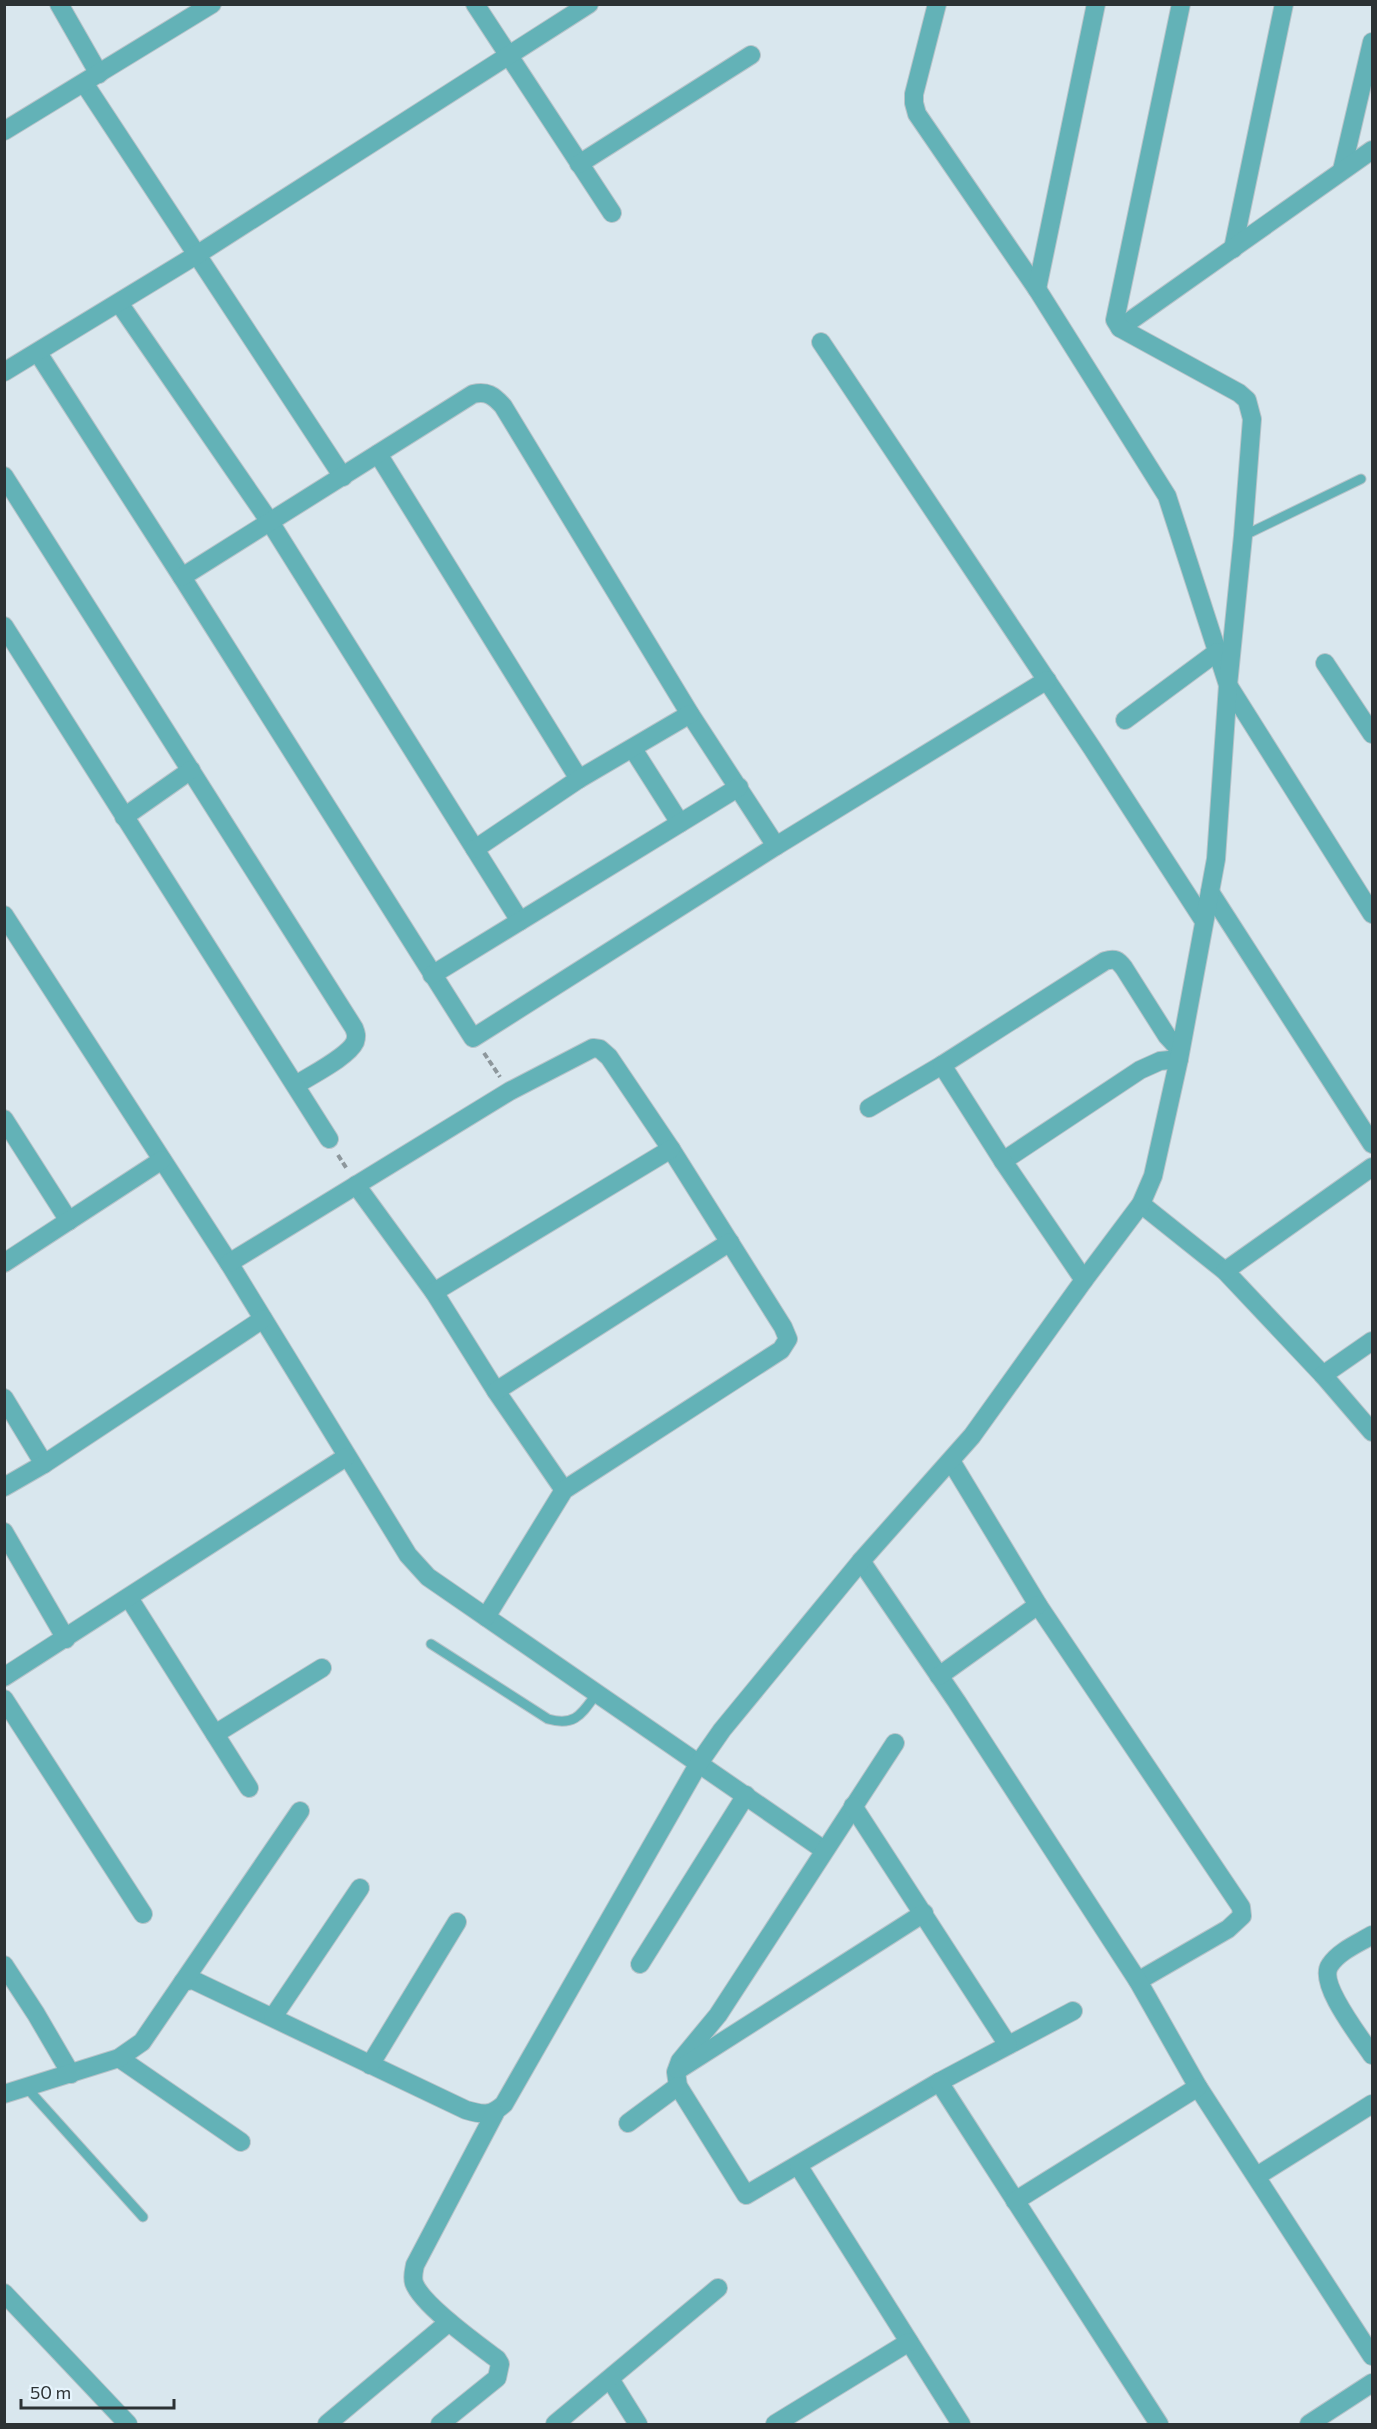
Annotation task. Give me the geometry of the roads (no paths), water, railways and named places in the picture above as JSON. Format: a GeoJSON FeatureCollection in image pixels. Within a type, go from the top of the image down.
{"type":"FeatureCollection","features":[{"type":"Feature","properties":{"kind":"street"},"geometry":{"type":"LineString","coordinates":[[58,4],[91,78],[198,254],[343,477]]}},
{"type":"Feature","properties":{"kind":"street"},"geometry":{"type":"LineString","coordinates":[[4,131],[212,4]]}},
{"type":"Feature","properties":{"kind":"street"},"geometry":{"type":"LineString","coordinates":[[475,4],[612,213]]}},
{"type":"Feature","properties":{"kind":"street"},"geometry":{"type":"LineString","coordinates":[[4,372],[198,254],[589,4]]}},
{"type":"Feature","properties":{"kind":"street"},"geometry":{"type":"LineString","coordinates":[[937,4],[914,94],[917,114],[1037,288],[1167,496],[1228,685],[1370,906]]}},
{"type":"Feature","properties":{"kind":"street"},"geometry":{"type":"LineString","coordinates":[[1037,288],[1096,4]]}},
{"type":"Feature","properties":{"kind":"street"},"geometry":{"type":"LineString","coordinates":[[440,2424],[497,2378],[500,2369],[497,2359],[449,2322],[419,2292],[412,2276],[495,2113],[504,2104],[699,1763],[722,1730],[861,1561],[972,1436],[1141,1204],[1154,1170],[1180,1055],[1216,859],[1228,685],[1244,536],[1252,418],[1247,400],[1239,393],[1120,328],[1115,320],[1181,4]]}},
{"type":"Feature","properties":{"kind":"street"},"geometry":{"type":"LineString","coordinates":[[1233,249],[1284,4]]}},
{"type":"Feature","properties":{"kind":"street"},"geometry":{"type":"LineString","coordinates":[[1342,170],[1372,42]]}},
{"type":"Feature","properties":{"kind":"street"},"geometry":{"type":"LineString","coordinates":[[579,164],[751,56]]}},
{"type":"Feature","properties":{"kind":"street"},"geometry":{"type":"LineString","coordinates":[[1120,328],[1372,150]]}},
{"type":"Feature","properties":{"kind":"street"},"geometry":{"type":"LineString","coordinates":[[119,303],[270,522],[520,921]]}},
{"type":"Feature","properties":{"kind":"street"},"geometry":{"type":"LineString","coordinates":[[821,342],[1047,680],[1204,921]]}},
{"type":"Feature","properties":{"kind":"street"},"geometry":{"type":"LineString","coordinates":[[38,353],[473,1038],[776,846],[1047,680]]}},
{"type":"Feature","properties":{"kind":"street"},"geometry":{"type":"LineString","coordinates":[[182,577],[472,394],[482,392],[493,395],[503,406],[690,714],[776,846]]}},
{"type":"Feature","properties":{"kind":"street"},"geometry":{"type":"LineString","coordinates":[[378,454],[579,780]]}},
{"type":"Feature","properties":{"kind":"street"},"geometry":{"type":"LineString","coordinates":[[4,476],[354,1028],[357,1036],[354,1044],[345,1053],[296,1085]]}},
{"type":"Feature","properties":{"kind":"street"},"geometry":{"type":"LineString","coordinates":[[4,626],[329,1139]]}},
{"type":"Feature","properties":{"kind":"street"},"geometry":{"type":"LineString","coordinates":[[1125,720],[1217,652]]}},
{"type":"Feature","properties":{"kind":"street"},"geometry":{"type":"LineString","coordinates":[[1325,663],[1372,734]]}},
{"type":"Feature","properties":{"kind":"street"},"geometry":{"type":"LineString","coordinates":[[475,849],[579,780],[690,714]]}},
{"type":"Feature","properties":{"kind":"street"},"geometry":{"type":"LineString","coordinates":[[633,749],[680,824]]}},
{"type":"Feature","properties":{"kind":"street"},"geometry":{"type":"LineString","coordinates":[[124,817],[191,770]]}},
{"type":"Feature","properties":{"kind":"street"},"geometry":{"type":"LineString","coordinates":[[432,975],[739,787]]}},
{"type":"Feature","properties":{"kind":"street"},"geometry":{"type":"LineString","coordinates":[[1210,892],[1372,1144]]}},
{"type":"Feature","properties":{"kind":"street"},"geometry":{"type":"LineString","coordinates":[[4,915],[229,1263],[408,1555],[428,1577],[824,1850]]}},
{"type":"Feature","properties":{"kind":"street"},"geometry":{"type":"LineString","coordinates":[[869,1108],[942,1065],[1105,961],[1112,959],[1119,961],[1124,968],[1180,1055]]}},
{"type":"Feature","properties":{"kind":"street"},"geometry":{"type":"LineString","coordinates":[[229,1263],[510,1091],[593,1048],[600,1049],[609,1057],[671,1149],[786,1332],[788,1339],[784,1347],[564,1490],[486,1617]]}},
{"type":"Feature","properties":{"kind":"street"},"geometry":{"type":"LineString","coordinates":[[1003,1161],[1140,1070],[1180,1055]]}},
{"type":"Feature","properties":{"kind":"street"},"geometry":{"type":"LineString","coordinates":[[942,1065],[1003,1161],[1084,1280]]}},
{"type":"Feature","properties":{"kind":"street"},"geometry":{"type":"LineString","coordinates":[[4,1119],[69,1221]]}},
{"type":"Feature","properties":{"kind":"street"},"geometry":{"type":"LineString","coordinates":[[434,1292],[671,1149]]}},
{"type":"Feature","properties":{"kind":"street"},"geometry":{"type":"LineString","coordinates":[[4,1263],[162,1160]]}},
{"type":"Feature","properties":{"kind":"street"},"geometry":{"type":"LineString","coordinates":[[1225,1271],[1372,1167]]}},
{"type":"Feature","properties":{"kind":"street"},"geometry":{"type":"LineString","coordinates":[[356,1185],[434,1292],[496,1391],[564,1490]]}},
{"type":"Feature","properties":{"kind":"street"},"geometry":{"type":"LineString","coordinates":[[1141,1204],[1225,1271],[1323,1375],[1372,1432]]}},
{"type":"Feature","properties":{"kind":"street"},"geometry":{"type":"LineString","coordinates":[[496,1391],[730,1242]]}},
{"type":"Feature","properties":{"kind":"street"},"geometry":{"type":"LineString","coordinates":[[4,1487],[44,1464],[263,1319]]}},
{"type":"Feature","properties":{"kind":"street"},"geometry":{"type":"LineString","coordinates":[[1323,1375],[1372,1341]]}},
{"type":"Feature","properties":{"kind":"street"},"geometry":{"type":"LineString","coordinates":[[4,1398],[44,1464]]}},
{"type":"Feature","properties":{"kind":"street"},"geometry":{"type":"LineString","coordinates":[[4,1677],[346,1457]]}},
{"type":"Feature","properties":{"kind":"street"},"geometry":{"type":"LineString","coordinates":[[951,1461],[1038,1605],[1241,1907],[1242,1916],[1228,1929],[1138,1981]]}},
{"type":"Feature","properties":{"kind":"street"},"geometry":{"type":"LineString","coordinates":[[4,1532],[66,1639]]}},
{"type":"Feature","properties":{"kind":"street"},"geometry":{"type":"LineString","coordinates":[[861,1561],[1138,1981],[1198,2087],[1372,2356]]}},
{"type":"Feature","properties":{"kind":"street"},"geometry":{"type":"LineString","coordinates":[[129,1598],[249,1788]]}},
{"type":"Feature","properties":{"kind":"street"},"geometry":{"type":"LineString","coordinates":[[939,1676],[1038,1605]]}},
{"type":"Feature","properties":{"kind":"street"},"geometry":{"type":"LineString","coordinates":[[215,1734],[322,1668]]}},
{"type":"Feature","properties":{"kind":"street"},"geometry":{"type":"LineString","coordinates":[[4,1699],[143,1914]]}},
{"type":"Feature","properties":{"kind":"street"},"geometry":{"type":"LineString","coordinates":[[895,1743],[718,2015],[680,2061],[677,2079],[746,2195],[799,2167],[939,2082],[1073,2011]]}},
{"type":"Feature","properties":{"kind":"street"},"geometry":{"type":"LineString","coordinates":[[640,1964],[746,1795]]}},
{"type":"Feature","properties":{"kind":"street"},"geometry":{"type":"LineString","coordinates":[[853,1806],[1008,2044]]}},
{"type":"Feature","properties":{"kind":"street"},"geometry":{"type":"LineString","coordinates":[[4,2094],[119,2058],[132,2051],[152,2030],[300,1810]]}},
{"type":"Feature","properties":{"kind":"street"},"geometry":{"type":"LineString","coordinates":[[273,2017],[360,1888]]}},
{"type":"Feature","properties":{"kind":"street"},"geometry":{"type":"LineString","coordinates":[[628,2123],[677,2079],[924,1913]]}},
{"type":"Feature","properties":{"kind":"street"},"geometry":{"type":"LineString","coordinates":[[370,2066],[457,1922]]}},
{"type":"Feature","properties":{"kind":"street"},"geometry":{"type":"LineString","coordinates":[[1372,1935],[1338,1957],[1329,1966],[1326,1975],[1330,1989],[1372,2055]]}},
{"type":"Feature","properties":{"kind":"street"},"geometry":{"type":"LineString","coordinates":[[4,1965],[36,2014],[70,2074]]}},
{"type":"Feature","properties":{"kind":"street"},"geometry":{"type":"LineString","coordinates":[[183,1982],[193,1980],[466,2110],[482,2115],[495,2113]]}},
{"type":"Feature","properties":{"kind":"street"},"geometry":{"type":"LineString","coordinates":[[119,2058],[241,2142]]}},
{"type":"Feature","properties":{"kind":"street"},"geometry":{"type":"LineString","coordinates":[[939,2082],[1159,2424]]}},
{"type":"Feature","properties":{"kind":"street"},"geometry":{"type":"LineString","coordinates":[[1015,2201],[1198,2087]]}},
{"type":"Feature","properties":{"kind":"street"},"geometry":{"type":"LineString","coordinates":[[1257,2176],[1372,2104]]}},
{"type":"Feature","properties":{"kind":"street"},"geometry":{"type":"LineString","coordinates":[[799,2167],[961,2424]]}},
{"type":"Feature","properties":{"kind":"street"},"geometry":{"type":"LineString","coordinates":[[555,2424],[718,2288]]}},
{"type":"Feature","properties":{"kind":"street"},"geometry":{"type":"LineString","coordinates":[[4,2293],[128,2424]]}},
{"type":"Feature","properties":{"kind":"street"},"geometry":{"type":"LineString","coordinates":[[337,2421],[449,2322]]}},
{"type":"Feature","properties":{"kind":"street"},"geometry":{"type":"LineString","coordinates":[[775,2424],[909,2342]]}},
{"type":"Feature","properties":{"kind":"street"},"geometry":{"type":"LineString","coordinates":[[610,2379],[639,2424]]}},
{"type":"Feature","properties":{"kind":"street"},"geometry":{"type":"LineString","coordinates":[[1309,2424],[1372,2383]]}},
{"type":"Feature","properties":{"kind":"lane"},"geometry":{"type":"LineString","coordinates":[[1244,536],[1361,479]]}},
{"type":"Feature","properties":{"kind":"lane"},"geometry":{"type":"LineString","coordinates":[[431,1644],[548,1719],[558,1722],[577,1718],[597,1693]]}},
{"type":"Feature","properties":{"kind":"lane"},"geometry":{"type":"LineString","coordinates":[[26,2087],[143,2217]]}}]}
